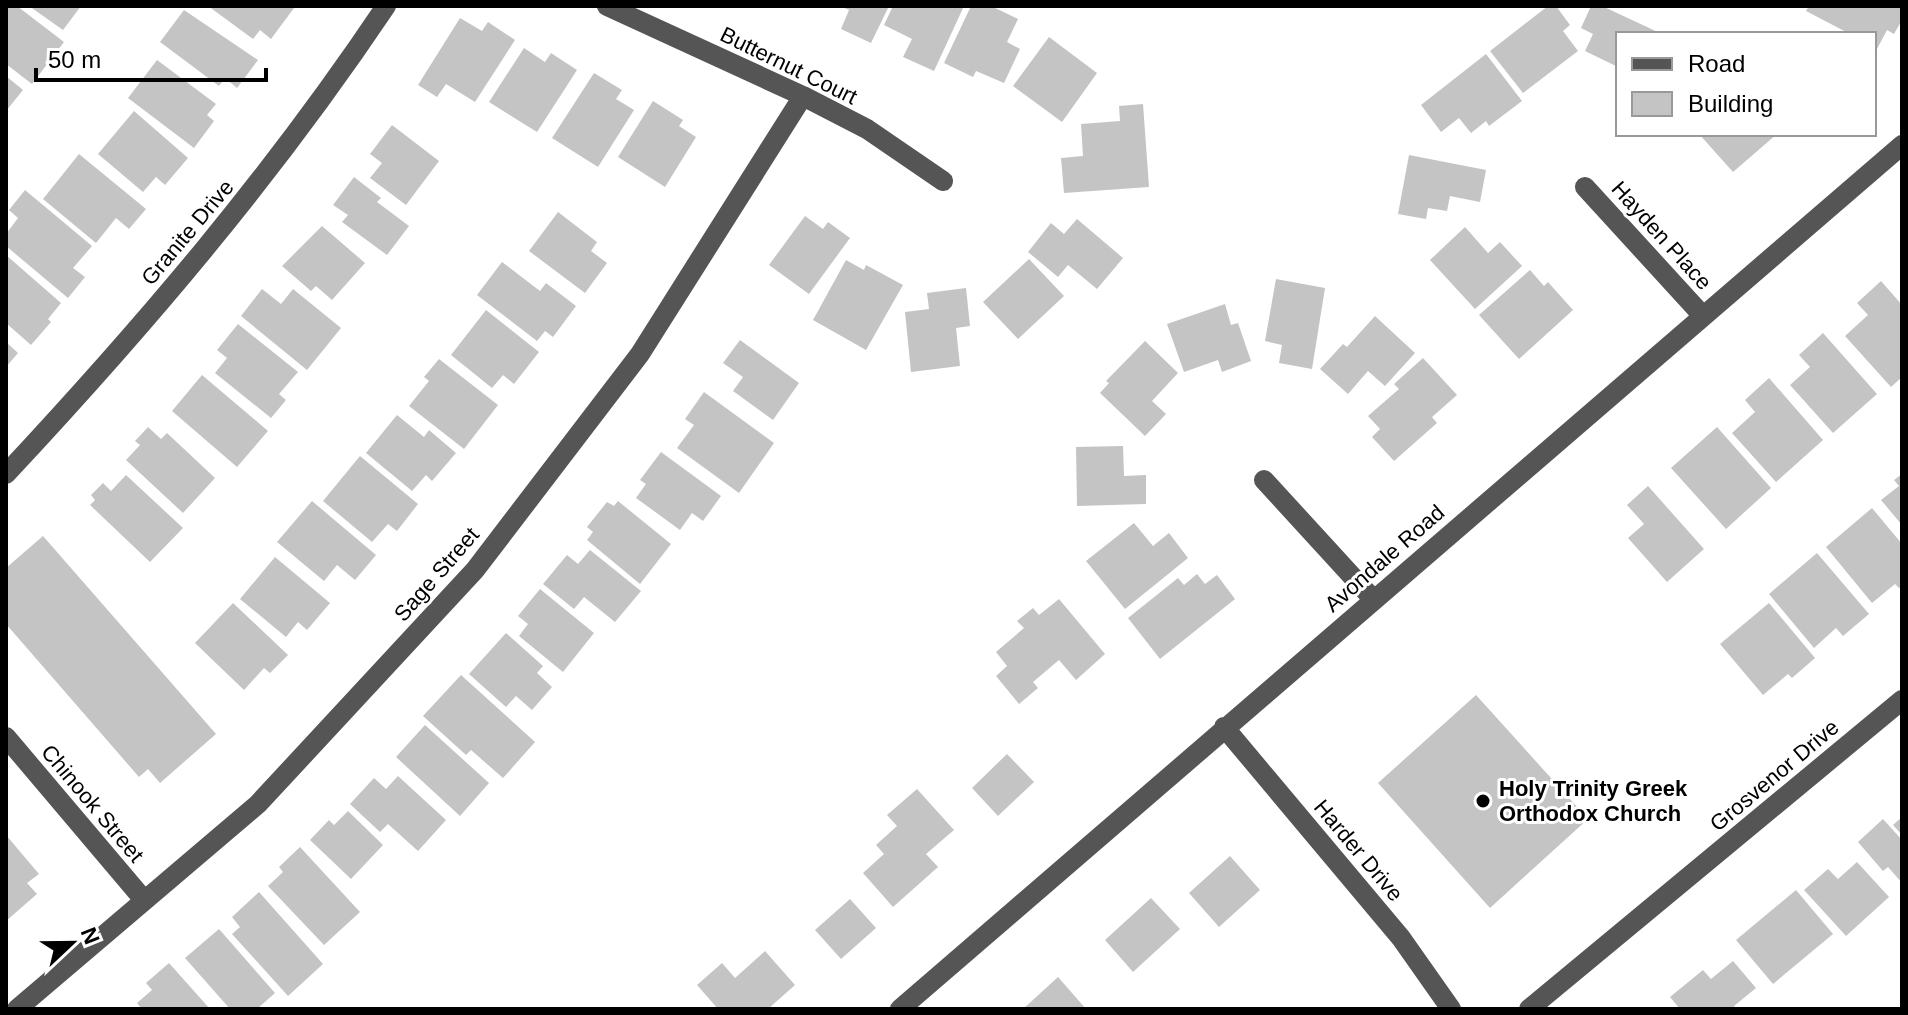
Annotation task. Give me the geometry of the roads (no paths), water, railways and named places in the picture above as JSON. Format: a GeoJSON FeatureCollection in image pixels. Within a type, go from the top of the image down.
{"type":"FeatureCollection","features":[{"type":"Feature","properties":{"kind":"street","name":"Granite Drive"},"geometry":{"type":"LineString","coordinates":[[6,474],[225,228],[326,96],[386,6]]}},
{"type":"Feature","properties":{"kind":"street","name":"Butternut Court"},"geometry":{"type":"LineString","coordinates":[[607,6],[803,96],[867,129],[943,181]]}},
{"type":"Feature","properties":{"kind":"street","name":"Sage Street"},"geometry":{"type":"LineString","coordinates":[[17,1009],[258,804],[475,570],[640,354],[803,96]]}},
{"type":"Feature","properties":{"kind":"street","name":"Avondale Road"},"geometry":{"type":"LineString","coordinates":[[900,1009],[1902,145]]}},
{"type":"Feature","properties":{"kind":"street","name":"Hayden Place"},"geometry":{"type":"LineString","coordinates":[[1585,187],[1703,316]]}},
{"type":"Feature","properties":{"kind":"street"},"geometry":{"type":"LineString","coordinates":[[1264,480],[1373,599]]}},
{"type":"Feature","properties":{"kind":"street","name":"Grosvenor Drive"},"geometry":{"type":"LineString","coordinates":[[1529,1009],[1902,700]]}},
{"type":"Feature","properties":{"kind":"street","name":"Harder Drive"},"geometry":{"type":"LineString","coordinates":[[1224,727],[1401,938],[1451,1009]]}},
{"type":"Feature","properties":{"kind":"street","name":"Chinook Street"},"geometry":{"type":"LineString","coordinates":[[6,737],[144,900]]}},
{"type":"Feature","properties":{"kind":"place","name":"Holy Trinity Greek Orthodox Church"},"geometry":{"type":"Point","coordinates":[1483,801]}}]}
